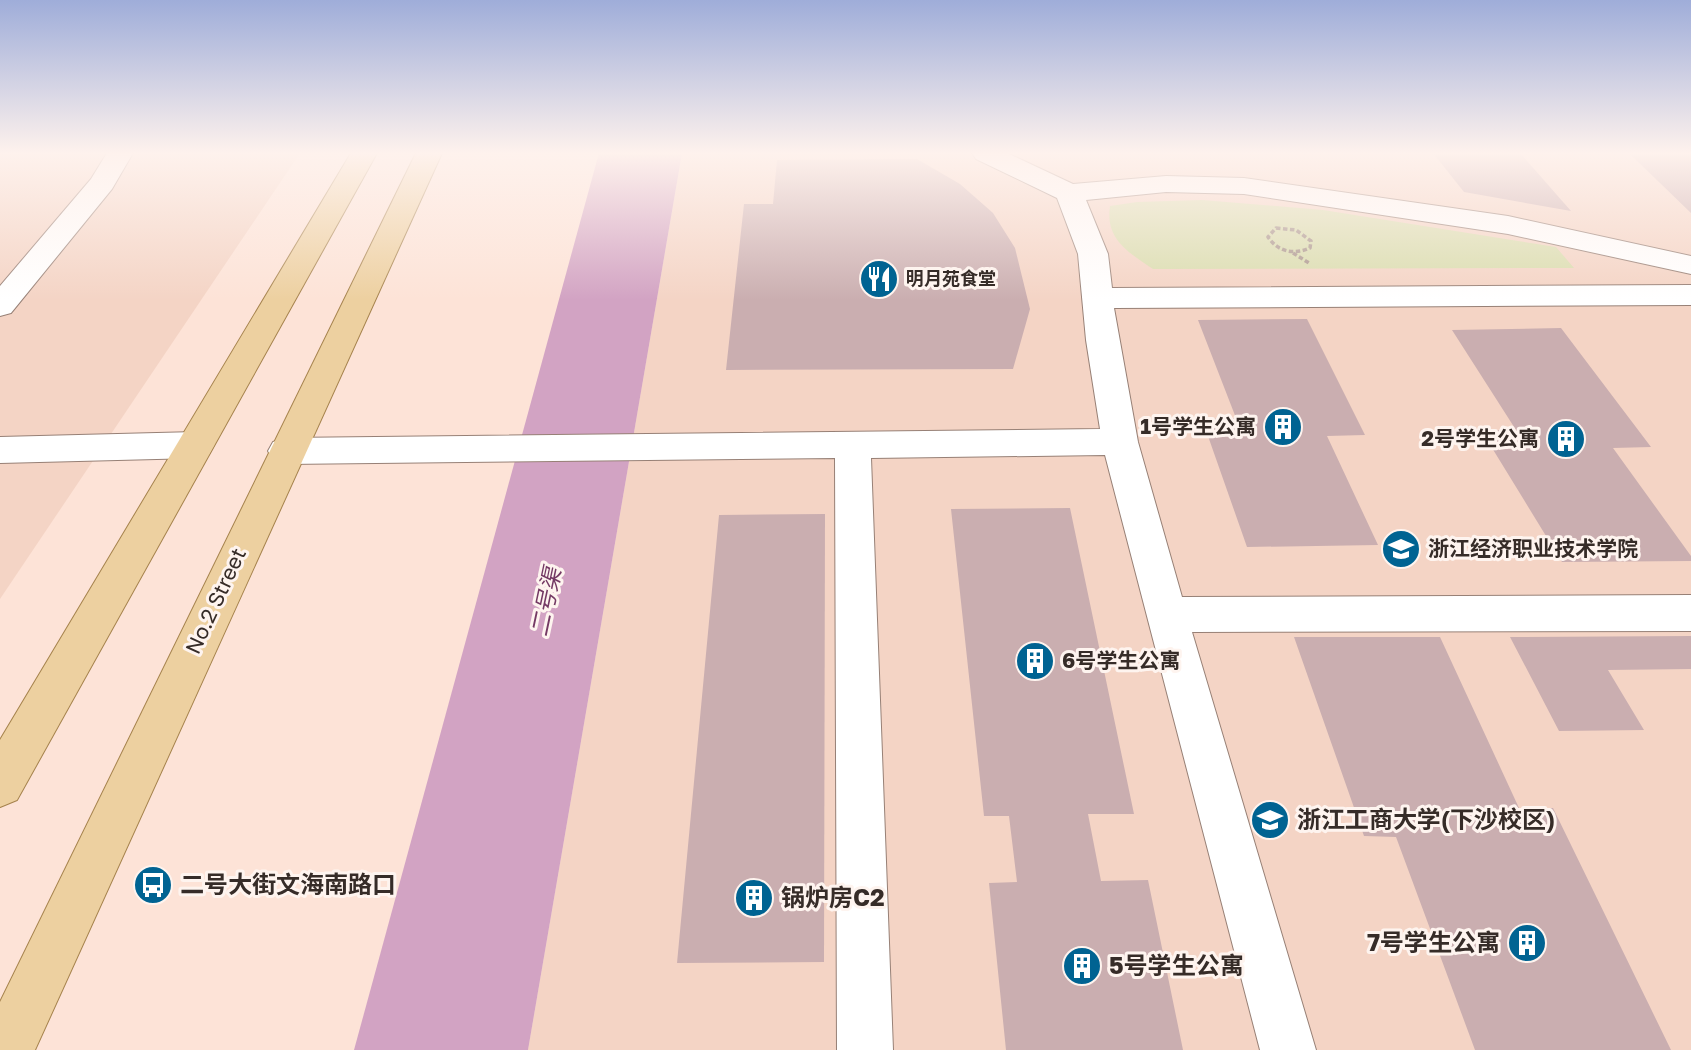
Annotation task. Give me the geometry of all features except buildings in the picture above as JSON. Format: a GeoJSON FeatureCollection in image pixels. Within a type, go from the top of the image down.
{"type":"FeatureCollection","features":[{"type":"Feature","properties":{"kind":"main road"},"geometry":{"type":"LineString","coordinates":[[0,784],[336,202]]}},
{"type":"Feature","properties":{"kind":"main road","name":"No.2 Street"},"geometry":{"type":"LineString","coordinates":[[6,1050],[405,202]]}},
{"type":"Feature","properties":{"kind":"street"},"geometry":{"type":"LineString","coordinates":[[0,306],[86,202]]}},
{"type":"Feature","properties":{"kind":"street"},"geometry":{"type":"LineString","coordinates":[[1073,202],[1093,254],[1102,340],[1121,442],[1166,615],[1288,1050]]}},
{"type":"Feature","properties":{"kind":"street"},"geometry":{"type":"LineString","coordinates":[[1352,202],[1508,225],[1691,265]]}},
{"type":"Feature","properties":{"kind":"street"},"geometry":{"type":"LineString","coordinates":[[1098,298],[1691,295]]}},
{"type":"Feature","properties":{"kind":"street"},"geometry":{"type":"LineString","coordinates":[[286,451],[1121,442]]}},
{"type":"Feature","properties":{"kind":"street"},"geometry":{"type":"LineString","coordinates":[[0,450],[196,445]]}},
{"type":"Feature","properties":{"kind":"street"},"geometry":{"type":"LineString","coordinates":[[853,445],[865,1050]]}},
{"type":"Feature","properties":{"kind":"street"},"geometry":{"type":"LineString","coordinates":[[1166,615],[1691,613]]}},
{"type":"Feature","properties":{"kind":"path"},"geometry":{"type":"LineString","coordinates":[[1276,228],[1296,230],[1311,240],[1310,248],[1305,251],[1292,252],[1279,248],[1268,237],[1276,228]]}},
{"type":"Feature","properties":{"kind":"shaded area"},"geometry":{"type":"Polygon","coordinates":[[[0,202],[267,202],[0,599],[0,202]]]}},
{"type":"Feature","properties":{"kind":"shaded area"},"geometry":{"type":"Polygon","coordinates":[[[674,202],[1691,202],[1691,1050],[528,1050],[674,202]]]}},
{"type":"Feature","properties":{"kind":"green space"},"geometry":{"type":"Polygon","coordinates":[[[1137,202],[1226,202],[1323,210],[1556,247],[1574,268],[1153,269],[1120,244],[1111,227],[1110,206],[1137,202]]]}},
{"type":"Feature","properties":{"kind":"water","name":"二号渠"},"geometry":{"type":"Polygon","coordinates":[[[586,202],[674,202],[528,1050],[354,1050],[586,202]]]}},
{"type":"Feature","properties":{"kind":"place","name":"明月苑食堂"},"geometry":{"type":"Point","coordinates":[879,279]}},
{"type":"Feature","properties":{"kind":"place","name":"1号学生公寓"},"geometry":{"type":"Point","coordinates":[1283,427]}},
{"type":"Feature","properties":{"kind":"place","name":"2号学生公寓"},"geometry":{"type":"Point","coordinates":[1566,439]}},
{"type":"Feature","properties":{"kind":"place","name":"浙江经济职业技术学院"},"geometry":{"type":"Point","coordinates":[1401,549]}},
{"type":"Feature","properties":{"kind":"place","name":"6号学生公寓"},"geometry":{"type":"Point","coordinates":[1035,661]}},
{"type":"Feature","properties":{"kind":"place","name":"浙江工商大学(下沙校区)"},"geometry":{"type":"Point","coordinates":[1270,820]}},
{"type":"Feature","properties":{"kind":"place","name":"二号大街文海南路口"},"geometry":{"type":"Point","coordinates":[153,885]}},
{"type":"Feature","properties":{"kind":"place","name":"锅炉房C2"},"geometry":{"type":"Point","coordinates":[754,898]}},
{"type":"Feature","properties":{"kind":"place","name":"7号学生公寓"},"geometry":{"type":"Point","coordinates":[1527,943]}},
{"type":"Feature","properties":{"kind":"place","name":"5号学生公寓"},"geometry":{"type":"Point","coordinates":[1082,966]}}]}
